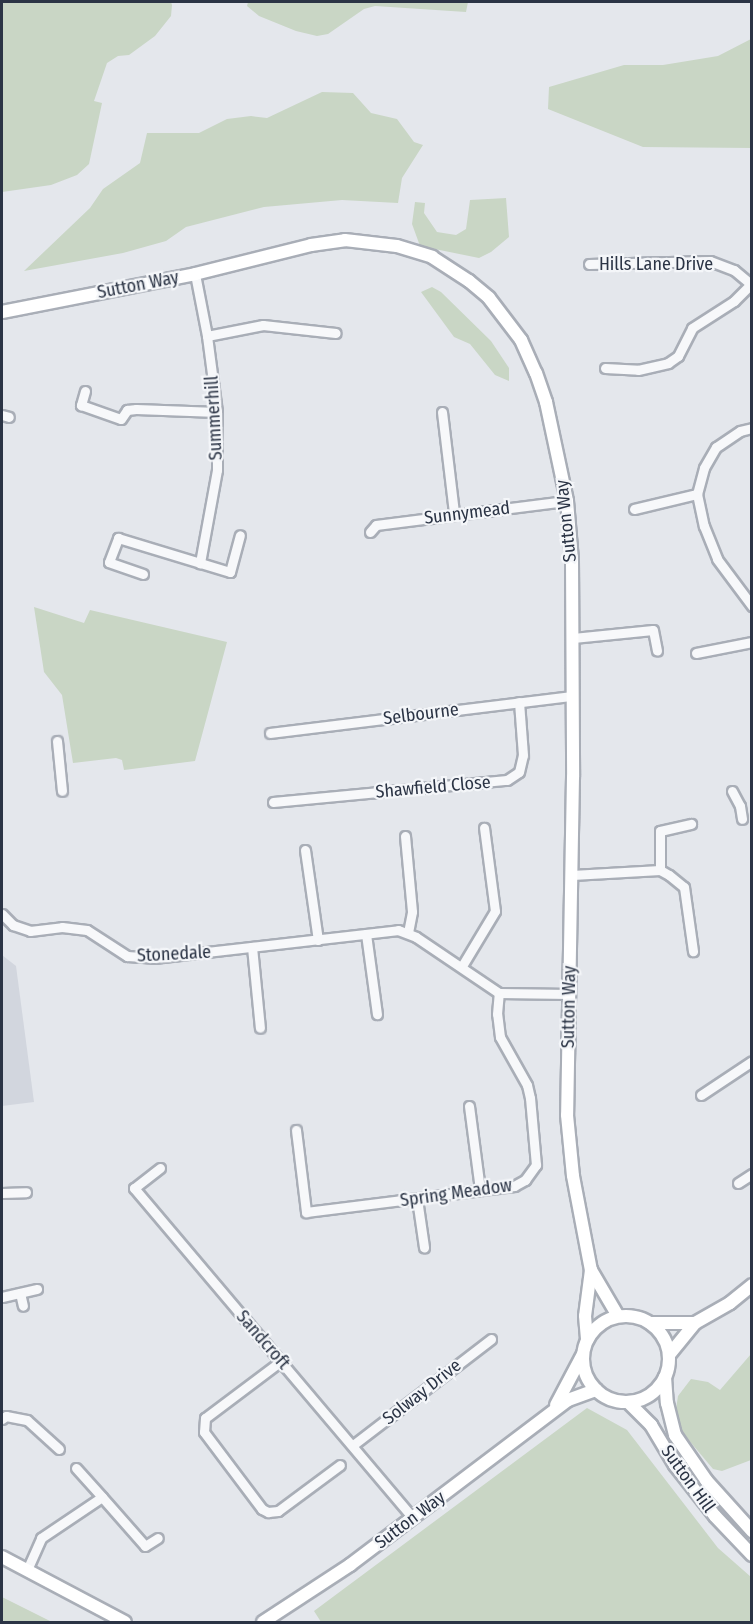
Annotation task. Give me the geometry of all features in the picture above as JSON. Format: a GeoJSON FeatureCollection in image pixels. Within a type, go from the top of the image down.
{"type":"FeatureCollection","features":[{"type":"Feature","properties":{"kind":"street","name":"Sutton Way"},"geometry":{"type":"LineString","coordinates":[[2,312],[195,274],[312,244],[345,240],[397,246],[432,257],[469,281],[489,298],[521,340],[537,373],[546,402],[567,501],[572,561],[572,875],[567,1115],[573,1176],[591,1270],[585,1316],[587,1340]]}},
{"type":"Feature","properties":{"kind":"street","name":"Hills Lane Drive"},"geometry":{"type":"LineString","coordinates":[[589,264],[710,261],[734,270],[751,284]]}},
{"type":"Feature","properties":{"kind":"street","name":"Summerhill"},"geometry":{"type":"LineString","coordinates":[[195,274],[207,336],[217,412],[217,470],[200,563]]}},
{"type":"Feature","properties":{"kind":"street"},"geometry":{"type":"LineString","coordinates":[[605,368],[638,370],[668,363],[678,356],[692,328],[734,301],[751,284]]}},
{"type":"Feature","properties":{"kind":"street"},"geometry":{"type":"LineString","coordinates":[[207,336],[263,326],[336,333]]}},
{"type":"Feature","properties":{"kind":"street"},"geometry":{"type":"LineString","coordinates":[[85,391],[81,405],[121,419],[127,410],[136,409],[217,412]]}},
{"type":"Feature","properties":{"kind":"street"},"geometry":{"type":"LineString","coordinates":[[442,412],[454,513]]}},
{"type":"Feature","properties":{"kind":"street"},"geometry":{"type":"LineString","coordinates":[[752,428],[740,431],[716,447],[704,468],[697,494],[704,526],[717,559],[752,606]]}},
{"type":"Feature","properties":{"kind":"street"},"geometry":{"type":"LineString","coordinates":[[634,509],[697,494]]}},
{"type":"Feature","properties":{"kind":"street","name":"Sunnymead"},"geometry":{"type":"LineString","coordinates":[[370,532],[376,525],[454,513],[567,501]]}},
{"type":"Feature","properties":{"kind":"street"},"geometry":{"type":"LineString","coordinates":[[143,574],[109,562],[118,538],[230,572],[240,535]]}},
{"type":"Feature","properties":{"kind":"street"},"geometry":{"type":"LineString","coordinates":[[573,638],[653,630],[657,651]]}},
{"type":"Feature","properties":{"kind":"street"},"geometry":{"type":"LineString","coordinates":[[696,653],[752,642]]}},
{"type":"Feature","properties":{"kind":"street","name":"Selbourne"},"geometry":{"type":"LineString","coordinates":[[270,733],[572,696]]}},
{"type":"Feature","properties":{"kind":"street","name":"Shawfield Close"},"geometry":{"type":"LineString","coordinates":[[273,802],[507,780],[519,772],[523,755],[519,702]]}},
{"type":"Feature","properties":{"kind":"street"},"geometry":{"type":"LineString","coordinates":[[57,741],[62,790]]}},
{"type":"Feature","properties":{"kind":"street"},"geometry":{"type":"LineString","coordinates":[[732,791],[740,806],[742,819]]}},
{"type":"Feature","properties":{"kind":"street"},"geometry":{"type":"LineString","coordinates":[[740,806],[752,804]]}},
{"type":"Feature","properties":{"kind":"street"},"geometry":{"type":"LineString","coordinates":[[660,870],[660,831],[691,824]]}},
{"type":"Feature","properties":{"kind":"street"},"geometry":{"type":"LineString","coordinates":[[462,966],[495,911],[484,828]]}},
{"type":"Feature","properties":{"kind":"street"},"geometry":{"type":"LineString","coordinates":[[405,836],[412,912],[408,932],[462,966],[499,993],[570,993]]}},
{"type":"Feature","properties":{"kind":"street"},"geometry":{"type":"LineString","coordinates":[[305,850],[318,940]]}},
{"type":"Feature","properties":{"kind":"street"},"geometry":{"type":"LineString","coordinates":[[572,875],[660,870],[684,887],[693,951]]}},
{"type":"Feature","properties":{"kind":"street","name":"Stonedale"},"geometry":{"type":"LineString","coordinates":[[2,914],[13,925],[30,931],[62,927],[87,930],[133,957],[165,958],[398,930],[408,932]]}},
{"type":"Feature","properties":{"kind":"street"},"geometry":{"type":"LineString","coordinates":[[366,934],[377,1014]]}},
{"type":"Feature","properties":{"kind":"street"},"geometry":{"type":"LineString","coordinates":[[252,947],[260,1028]]}},
{"type":"Feature","properties":{"kind":"street","name":"Spring Meadow"},"geometry":{"type":"LineString","coordinates":[[296,1130],[306,1212],[417,1199],[520,1183],[532,1173],[536,1164],[527,1084],[500,1037],[497,1014],[499,993]]}},
{"type":"Feature","properties":{"kind":"street"},"geometry":{"type":"LineString","coordinates":[[701,1095],[752,1061]]}},
{"type":"Feature","properties":{"kind":"street"},"geometry":{"type":"LineString","coordinates":[[469,1106],[480,1190]]}},
{"type":"Feature","properties":{"kind":"street","name":"Sandcroft"},"geometry":{"type":"LineString","coordinates":[[160,1168],[134,1188],[413,1518]]}},
{"type":"Feature","properties":{"kind":"street"},"geometry":{"type":"LineString","coordinates":[[738,1183],[752,1174]]}},
{"type":"Feature","properties":{"kind":"street"},"geometry":{"type":"LineString","coordinates":[[2,1193],[26,1192]]}},
{"type":"Feature","properties":{"kind":"street"},"geometry":{"type":"LineString","coordinates":[[417,1199],[423,1247]]}},
{"type":"Feature","properties":{"kind":"street","name":"Sutton Way"},"geometry":{"type":"LineString","coordinates":[[591,1270],[618,1316]]}},
{"type":"Feature","properties":{"kind":"street"},"geometry":{"type":"LineString","coordinates":[[669,1355],[695,1323],[752,1286]]}},
{"type":"Feature","properties":{"kind":"street"},"geometry":{"type":"LineString","coordinates":[[2,1297],[37,1290]]}},
{"type":"Feature","properties":{"kind":"street"},"geometry":{"type":"LineString","coordinates":[[21,1293],[23,1306]]}},
{"type":"Feature","properties":{"kind":"street"},"geometry":{"type":"LineString","coordinates":[[650,1323],[664,1338],[669,1355],[665,1377],[651,1394],[628,1402],[611,1399],[596,1390],[585,1371],[583,1354],[587,1340],[601,1323],[618,1316],[632,1316],[650,1323],[695,1323]]}},
{"type":"Feature","properties":{"kind":"street","name":"Solway Drive"},"geometry":{"type":"LineString","coordinates":[[353,1445],[491,1339]]}},
{"type":"Feature","properties":{"kind":"street","name":"Sutton Way"},"geometry":{"type":"LineString","coordinates":[[552,1411],[583,1354]]}},
{"type":"Feature","properties":{"kind":"street"},"geometry":{"type":"LineString","coordinates":[[281,1361],[205,1418],[204,1432],[262,1509],[268,1512],[278,1511],[340,1466]]}},
{"type":"Feature","properties":{"kind":"street","name":"Sutton Hill"},"geometry":{"type":"LineString","coordinates":[[665,1377],[669,1412],[675,1435],[706,1480],[752,1531]]}},
{"type":"Feature","properties":{"kind":"street","name":"Sutton Way"},"geometry":{"type":"LineString","coordinates":[[263,1623],[350,1565],[552,1411],[568,1400],[596,1390]]}},
{"type":"Feature","properties":{"kind":"street","name":"Sutton Hill"},"geometry":{"type":"LineString","coordinates":[[628,1402],[651,1425],[675,1465],[715,1516],[752,1555]]}},
{"type":"Feature","properties":{"kind":"street"},"geometry":{"type":"LineString","coordinates":[[2,1419],[6,1416],[27,1420],[59,1449]]}},
{"type":"Feature","properties":{"kind":"street"},"geometry":{"type":"LineString","coordinates":[[76,1468],[145,1546],[158,1538]]}},
{"type":"Feature","properties":{"kind":"street"},"geometry":{"type":"LineString","coordinates":[[27,1570],[41,1538],[102,1497]]}},
{"type":"Feature","properties":{"kind":"street"},"geometry":{"type":"LineString","coordinates":[[2,1557],[125,1623]]}},
{"type":"Feature","properties":{"kind":"shaded area"},"geometry":{"type":"Polygon","coordinates":[[[2,955],[16,966],[34,1102],[2,1106],[2,955]]]}},
{"type":"Feature","properties":{"kind":"green space"},"geometry":{"type":"Polygon","coordinates":[[[2,2],[171,2],[172,5],[171,16],[155,36],[129,55],[118,56],[107,63],[94,101],[102,103],[89,164],[77,175],[51,185],[2,192],[2,2]]]}},
{"type":"Feature","properties":{"kind":"green space"},"geometry":{"type":"Polygon","coordinates":[[[248,2],[468,2],[466,12],[375,6],[364,9],[328,34],[317,36],[296,31],[259,16],[247,6],[248,2]]]}},
{"type":"Feature","properties":{"kind":"green space"},"geometry":{"type":"Polygon","coordinates":[[[751,39],[751,148],[643,147],[548,109],[549,87],[624,65],[663,65],[718,56],[751,39]]]}},
{"type":"Feature","properties":{"kind":"green space"},"geometry":{"type":"Polygon","coordinates":[[[322,92],[353,93],[371,113],[397,119],[414,142],[423,145],[402,178],[398,203],[342,200],[264,207],[186,227],[166,241],[123,253],[24,271],[90,208],[103,189],[140,163],[147,133],[199,133],[227,119],[251,116],[267,118],[322,92]]]}},
{"type":"Feature","properties":{"kind":"green space"},"geometry":{"type":"Polygon","coordinates":[[[506,198],[509,237],[491,252],[479,258],[420,246],[412,224],[415,202],[425,203],[424,213],[437,232],[456,235],[466,229],[470,200],[506,198]]]}},
{"type":"Feature","properties":{"kind":"green space"},"geometry":{"type":"Polygon","coordinates":[[[432,287],[441,292],[491,341],[509,368],[509,381],[495,375],[470,344],[454,337],[421,292],[432,287]]]}},
{"type":"Feature","properties":{"kind":"green space"},"geometry":{"type":"Polygon","coordinates":[[[34,607],[84,623],[90,610],[227,642],[195,761],[124,770],[122,760],[116,758],[73,763],[62,695],[44,672],[34,607]]]}},
{"type":"Feature","properties":{"kind":"green space"},"geometry":{"type":"Polygon","coordinates":[[[751,1354],[751,1460],[722,1471],[713,1469],[682,1432],[676,1409],[678,1396],[691,1379],[708,1382],[720,1390],[751,1354]]]}},
{"type":"Feature","properties":{"kind":"green space"},"geometry":{"type":"Polygon","coordinates":[[[587,1408],[627,1430],[718,1548],[751,1577],[751,1622],[321,1622],[314,1611],[587,1408]]]}},
{"type":"Feature","properties":{"kind":"green space"},"geometry":{"type":"Polygon","coordinates":[[[2,1597],[52,1622],[2,1622],[2,1597]]]}}]}
